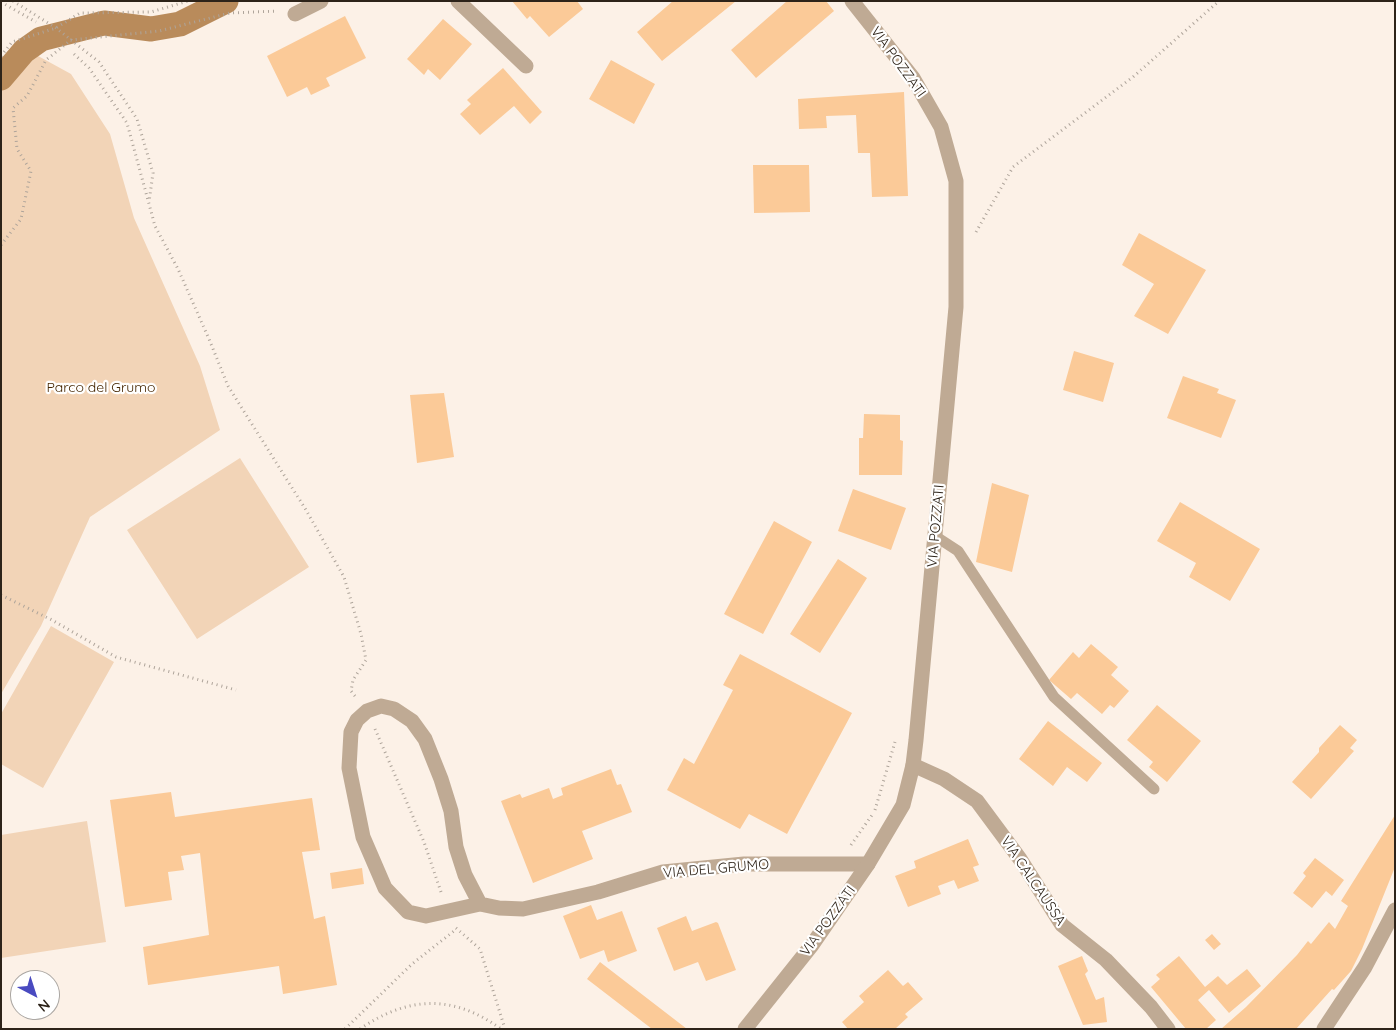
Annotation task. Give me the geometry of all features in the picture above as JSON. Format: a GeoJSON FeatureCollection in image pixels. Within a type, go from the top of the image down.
{"type":"FeatureCollection","features":[{"type":"Feature","properties":{"kind":"street"},"geometry":{"type":"LineString","coordinates":[[295,14],[321,1]]}},
{"type":"Feature","properties":{"kind":"street"},"geometry":{"type":"LineString","coordinates":[[458,1],[526,66]]}},
{"type":"Feature","properties":{"kind":"street","name":"VIA POZZATI"},"geometry":{"type":"LineString","coordinates":[[745,1029],[812,944],[868,864],[904,805],[913,766],[956,307],[956,181],[941,127],[913,78],[852,1]]}},
{"type":"Feature","properties":{"kind":"street"},"geometry":{"type":"LineString","coordinates":[[367,712],[381,706],[394,709],[412,721],[425,739],[451,811],[456,847],[465,875],[480,904]]}},
{"type":"Feature","properties":{"kind":"street","name":"VIA DEL GRUMO"},"geometry":{"type":"LineString","coordinates":[[367,712],[357,720],[351,732],[348,768],[363,837],[385,888],[408,912],[426,916],[480,904],[499,908],[523,909],[598,892],[663,872],[744,864],[868,864]]}},
{"type":"Feature","properties":{"kind":"street","name":"VIA CALCAUSSA"},"geometry":{"type":"LineString","coordinates":[[913,766],[944,779],[977,801],[1020,858],[1062,926],[1106,960],[1151,1007],[1168,1029]]}},
{"type":"Feature","properties":{"kind":"street"},"geometry":{"type":"LineString","coordinates":[[1324,1029],[1365,967],[1395,910]]}},
{"type":"Feature","properties":{"kind":"lane"},"geometry":{"type":"LineString","coordinates":[[935,536],[958,552],[1054,697],[1154,790]]}},
{"type":"Feature","properties":{"kind":"path"},"geometry":{"type":"LineString","coordinates":[[13,1],[58,28],[99,62],[137,119],[153,173],[149,205]]}},
{"type":"Feature","properties":{"kind":"path"},"geometry":{"type":"LineString","coordinates":[[1,56],[12,42],[58,28],[80,13],[151,12],[188,1]]}},
{"type":"Feature","properties":{"kind":"path"},"geometry":{"type":"LineString","coordinates":[[972,239],[1013,167],[1133,77],[1219,1]]}},
{"type":"Feature","properties":{"kind":"path"},"geometry":{"type":"LineString","coordinates":[[1,2],[36,22]]}},
{"type":"Feature","properties":{"kind":"path"},"geometry":{"type":"LineString","coordinates":[[1,245],[21,219],[30,171],[17,149],[14,108],[27,96],[46,60],[70,39],[159,31],[230,13],[278,11],[295,14]]}},
{"type":"Feature","properties":{"kind":"path"},"geometry":{"type":"LineString","coordinates":[[74,54],[89,68],[127,123],[155,226],[178,269],[210,339],[228,386],[306,510],[344,577],[361,634],[366,660],[353,680],[351,691],[367,712],[424,842],[448,911],[457,929],[480,949],[505,1029]]}},
{"type":"Feature","properties":{"kind":"path"},"geometry":{"type":"LineString","coordinates":[[1,595],[52,620],[116,657],[236,690]]}},
{"type":"Feature","properties":{"kind":"path"},"geometry":{"type":"LineString","coordinates":[[345,1029],[412,964],[457,929]]}},
{"type":"Feature","properties":{"kind":"path"},"geometry":{"type":"LineString","coordinates":[[360,1029],[378,1016],[413,1004],[438,1002],[463,1008],[488,1020],[501,1029]]}},
{"type":"Feature","properties":{"kind":"green space","name":"Parco del Grumo"},"geometry":{"type":"Polygon","coordinates":[[[29,51],[71,74],[110,134],[134,218],[200,366],[220,430],[90,517],[41,626],[1,694],[1,80],[11,67],[29,51]]]}},
{"type":"Feature","properties":{"kind":"green space"},"geometry":{"type":"Polygon","coordinates":[[[240,458],[309,567],[197,639],[127,530],[240,458]]]}},
{"type":"Feature","properties":{"kind":"green space"},"geometry":{"type":"Polygon","coordinates":[[[51,626],[114,662],[43,788],[1,764],[1,714],[51,626]]]}},
{"type":"Feature","properties":{"kind":"green space"},"geometry":{"type":"Polygon","coordinates":[[[87,821],[106,942],[1,958],[1,835],[87,821]]]}},
{"type":"Feature","properties":{"kind":"building"},"geometry":{"type":"Polygon","coordinates":[[[512,1],[577,1],[583,9],[549,37],[530,16],[527,19],[512,1]]]}},
{"type":"Feature","properties":{"kind":"building"},"geometry":{"type":"Polygon","coordinates":[[[673,1],[736,1],[662,61],[637,32],[673,1]]]}},
{"type":"Feature","properties":{"kind":"building"},"geometry":{"type":"Polygon","coordinates":[[[787,1],[826,1],[834,11],[756,78],[731,50],[787,1]]]}},
{"type":"Feature","properties":{"kind":"building"},"geometry":{"type":"Polygon","coordinates":[[[345,16],[366,58],[326,78],[330,86],[311,95],[307,87],[287,97],[267,56],[345,16]]]}},
{"type":"Feature","properties":{"kind":"building"},"geometry":{"type":"Polygon","coordinates":[[[443,19],[472,44],[440,80],[428,69],[424,75],[407,59],[443,19]]]}},
{"type":"Feature","properties":{"kind":"building"},"geometry":{"type":"Polygon","coordinates":[[[611,60],[655,84],[634,124],[589,99],[611,60]]]}},
{"type":"Feature","properties":{"kind":"building"},"geometry":{"type":"Polygon","coordinates":[[[503,68],[542,112],[530,124],[514,106],[480,135],[460,114],[471,104],[467,100],[503,68]]]}},
{"type":"Feature","properties":{"kind":"building"},"geometry":{"type":"Polygon","coordinates":[[[904,92],[908,196],[872,197],[870,153],[858,153],[856,115],[826,116],[827,128],[799,129],[798,99],[904,92]]]}},
{"type":"Feature","properties":{"kind":"building"},"geometry":{"type":"Polygon","coordinates":[[[753,165],[809,165],[810,212],[754,213],[753,165]]]}},
{"type":"Feature","properties":{"kind":"building"},"geometry":{"type":"Polygon","coordinates":[[[1139,233],[1206,270],[1168,334],[1134,316],[1154,284],[1122,265],[1139,233]]]}},
{"type":"Feature","properties":{"kind":"building"},"geometry":{"type":"Polygon","coordinates":[[[1074,351],[1114,363],[1103,402],[1063,390],[1074,351]]]}},
{"type":"Feature","properties":{"kind":"building"},"geometry":{"type":"Polygon","coordinates":[[[1183,376],[1219,389],[1217,393],[1236,400],[1221,438],[1167,418],[1183,376]]]}},
{"type":"Feature","properties":{"kind":"building"},"geometry":{"type":"Polygon","coordinates":[[[444,393],[454,457],[417,463],[410,395],[444,393]]]}},
{"type":"Feature","properties":{"kind":"building"},"geometry":{"type":"Polygon","coordinates":[[[864,414],[900,415],[900,440],[903,441],[902,475],[859,475],[859,438],[863,438],[864,414]]]}},
{"type":"Feature","properties":{"kind":"building"},"geometry":{"type":"Polygon","coordinates":[[[992,483],[1029,495],[1012,572],[976,562],[992,483]]]}},
{"type":"Feature","properties":{"kind":"building"},"geometry":{"type":"Polygon","coordinates":[[[853,489],[906,508],[891,550],[838,531],[853,489]]]}},
{"type":"Feature","properties":{"kind":"building"},"geometry":{"type":"Polygon","coordinates":[[[1180,502],[1260,549],[1230,601],[1189,577],[1196,563],[1157,541],[1180,502]]]}},
{"type":"Feature","properties":{"kind":"building"},"geometry":{"type":"Polygon","coordinates":[[[774,521],[812,542],[763,634],[724,614],[774,521]]]}},
{"type":"Feature","properties":{"kind":"building"},"geometry":{"type":"Polygon","coordinates":[[[838,559],[867,578],[820,653],[790,634],[838,559]]]}},
{"type":"Feature","properties":{"kind":"building"},"geometry":{"type":"Polygon","coordinates":[[[1091,644],[1118,667],[1111,675],[1129,691],[1114,708],[1110,705],[1102,714],[1077,693],[1071,699],[1049,680],[1073,652],[1079,658],[1091,644]]]}},
{"type":"Feature","properties":{"kind":"building"},"geometry":{"type":"Polygon","coordinates":[[[740,654],[852,713],[787,834],[749,814],[740,829],[667,790],[684,758],[694,764],[733,690],[723,685],[740,654]]]}},
{"type":"Feature","properties":{"kind":"building"},"geometry":{"type":"Polygon","coordinates":[[[1157,705],[1201,741],[1167,782],[1149,767],[1153,762],[1127,740],[1157,705]]]}},
{"type":"Feature","properties":{"kind":"building"},"geometry":{"type":"Polygon","coordinates":[[[1048,721],[1102,763],[1087,782],[1067,767],[1053,786],[1019,759],[1048,721]]]}},
{"type":"Feature","properties":{"kind":"building"},"geometry":{"type":"Polygon","coordinates":[[[1340,725],[1357,740],[1350,748],[1354,751],[1311,799],[1292,782],[1340,725]]]}},
{"type":"Feature","properties":{"kind":"building"},"geometry":{"type":"Polygon","coordinates":[[[611,769],[617,785],[621,784],[632,812],[582,831],[593,859],[533,883],[501,801],[520,794],[522,798],[549,788],[553,799],[563,795],[561,788],[611,769]]]}},
{"type":"Feature","properties":{"kind":"building"},"geometry":{"type":"Polygon","coordinates":[[[171,792],[175,817],[312,798],[320,850],[302,852],[314,919],[325,916],[337,985],[283,994],[279,966],[148,985],[143,947],[209,935],[200,853],[181,856],[184,870],[168,872],[172,900],[125,907],[110,800],[171,792]]]}},
{"type":"Feature","properties":{"kind":"building"},"geometry":{"type":"Polygon","coordinates":[[[1395,815],[1395,867],[1362,949],[1351,971],[1296,1029],[1221,1029],[1246,1007],[1297,955],[1308,941],[1311,944],[1329,922],[1335,929],[1348,906],[1341,901],[1395,815]]]}},
{"type":"Feature","properties":{"kind":"building"},"geometry":{"type":"Polygon","coordinates":[[[968,839],[979,865],[973,867],[979,881],[958,889],[954,880],[938,886],[941,894],[908,907],[895,876],[916,868],[914,861],[968,839]]]}},
{"type":"Feature","properties":{"kind":"building"},"geometry":{"type":"Polygon","coordinates":[[[1315,858],[1344,880],[1332,896],[1326,891],[1312,908],[1293,893],[1306,876],[1303,873],[1315,858]]]}},
{"type":"Feature","properties":{"kind":"building"},"geometry":{"type":"Polygon","coordinates":[[[362,868],[364,884],[332,889],[330,873],[362,868]]]}},
{"type":"Feature","properties":{"kind":"building"},"geometry":{"type":"Polygon","coordinates":[[[591,905],[597,920],[622,911],[637,951],[608,962],[604,950],[580,959],[563,916],[591,905]]]}},
{"type":"Feature","properties":{"kind":"building"},"geometry":{"type":"Polygon","coordinates":[[[686,916],[692,931],[716,922],[718,923],[736,970],[706,981],[698,962],[674,971],[657,928],[686,916]]]}},
{"type":"Feature","properties":{"kind":"building"},"geometry":{"type":"Polygon","coordinates":[[[1212,934],[1221,944],[1214,950],[1205,940],[1212,934]]]}},
{"type":"Feature","properties":{"kind":"building"},"geometry":{"type":"Polygon","coordinates":[[[1082,956],[1088,971],[1085,974],[1096,1000],[1104,997],[1107,1022],[1083,1025],[1058,966],[1082,956]]]}},
{"type":"Feature","properties":{"kind":"building"},"geometry":{"type":"Polygon","coordinates":[[[1179,956],[1205,987],[1218,976],[1227,985],[1247,969],[1261,986],[1229,1013],[1209,990],[1198,1000],[1216,1020],[1206,1029],[1186,1029],[1151,987],[1160,979],[1156,975],[1179,956]]]}},
{"type":"Feature","properties":{"kind":"building"},"geometry":{"type":"Polygon","coordinates":[[[600,962],[687,1029],[652,1029],[587,979],[600,962]]]}},
{"type":"Feature","properties":{"kind":"building"},"geometry":{"type":"Polygon","coordinates":[[[888,970],[903,986],[908,982],[923,999],[905,1014],[908,1017],[895,1029],[848,1029],[842,1022],[864,1002],[859,996],[888,970]]]}},
{"type":"Feature","properties":{"kind":"waterway"},"geometry":{"type":"LineString","coordinates":[[1,78],[24,51],[41,39],[104,23],[151,29],[180,24],[226,1]]}}]}
